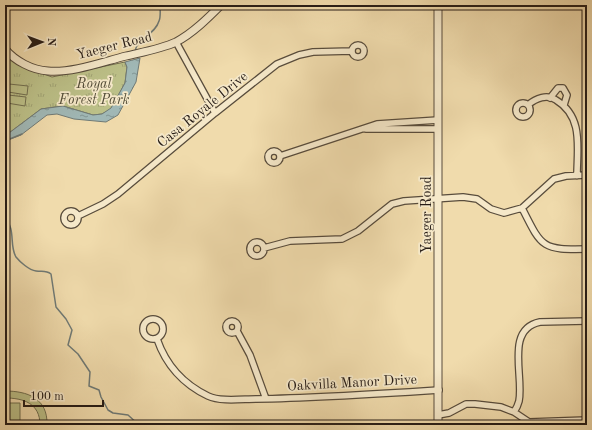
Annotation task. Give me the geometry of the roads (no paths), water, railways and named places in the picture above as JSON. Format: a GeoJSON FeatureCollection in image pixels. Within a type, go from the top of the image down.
{"type":"FeatureCollection","features":[{"type":"Feature","properties":{"kind":"street","name":"Yaeger Road"},"geometry":{"type":"LineString","coordinates":[[5,49],[28,66],[48,71],[69,70],[143,52],[176,42],[194,30],[221,5]]}},
{"type":"Feature","properties":{"kind":"street","name":"Yaeger Road"},"geometry":{"type":"LineString","coordinates":[[438,5],[438,425]]}},
{"type":"Feature","properties":{"kind":"street"},"geometry":{"type":"LineString","coordinates":[[176,42],[214,113]]}},
{"type":"Feature","properties":{"kind":"street","name":"Casa Royale Drive"},"geometry":{"type":"LineString","coordinates":[[78,216],[103,204],[118,194],[214,113],[277,64],[299,55],[313,52],[352,51]]}},
{"type":"Feature","properties":{"kind":"street"},"geometry":{"type":"LineString","coordinates":[[550,98],[558,88],[563,88],[567,95],[564,105]]}},
{"type":"Feature","properties":{"kind":"street"},"geometry":{"type":"LineString","coordinates":[[528,105],[542,98],[550,98],[564,105],[573,118],[577,131],[576,176]]}},
{"type":"Feature","properties":{"kind":"street"},"geometry":{"type":"LineString","coordinates":[[280,156],[377,124],[438,120]]}},
{"type":"Feature","properties":{"kind":"street"},"geometry":{"type":"LineString","coordinates":[[362,129],[438,129]]}},
{"type":"Feature","properties":{"kind":"street"},"geometry":{"type":"LineString","coordinates":[[264,248],[276,243],[290,241],[342,239],[358,231],[392,204],[404,200],[463,197],[477,199],[491,209],[504,213],[522,208],[554,179],[587,175]]}},
{"type":"Feature","properties":{"kind":"street"},"geometry":{"type":"LineString","coordinates":[[522,208],[533,231],[546,246],[558,250],[587,249]]}},
{"type":"Feature","properties":{"kind":"street"},"geometry":{"type":"LineString","coordinates":[[514,412],[519,400],[519,348],[522,333],[527,326],[540,322],[587,321]]}},
{"type":"Feature","properties":{"kind":"street"},"geometry":{"type":"LineString","coordinates":[[237,331],[250,355],[266,398]]}},
{"type":"Feature","properties":{"kind":"street","name":"Oakvilla Manor Drive"},"geometry":{"type":"LineString","coordinates":[[157,339],[167,363],[175,372],[209,396],[223,399],[346,396],[438,390]]}},
{"type":"Feature","properties":{"kind":"street"},"geometry":{"type":"LineString","coordinates":[[438,415],[449,413],[466,404],[501,407],[514,412],[529,422],[587,420]]}},
{"type":"Feature","properties":{"kind":"water"},"geometry":{"type":"Polygon","coordinates":[[[140,58],[136,82],[118,115],[106,122],[74,119],[57,114],[47,115],[21,135],[5,141],[5,136],[41,109],[63,106],[93,115],[102,114],[111,108],[125,83],[127,67],[125,62],[140,58]]]}},
{"type":"Feature","properties":{"kind":"waterway"},"geometry":{"type":"LineString","coordinates":[[135,51],[139,43],[157,26],[160,18],[160,5]]}},
{"type":"Feature","properties":{"kind":"waterway"},"geometry":{"type":"LineString","coordinates":[[5,141],[22,134]]}},
{"type":"Feature","properties":{"kind":"waterway"},"geometry":{"type":"LineString","coordinates":[[5,219],[10,227],[16,257],[30,269],[51,274],[56,307],[66,319],[72,330],[68,345],[78,354],[90,372],[89,386],[99,390],[108,410],[113,413],[128,415],[139,425]]}},
{"type":"Feature","properties":{"kind":"park label","name":"Royal Forest Park"},"geometry":{"type":"Point","coordinates":[94,92]}}]}
